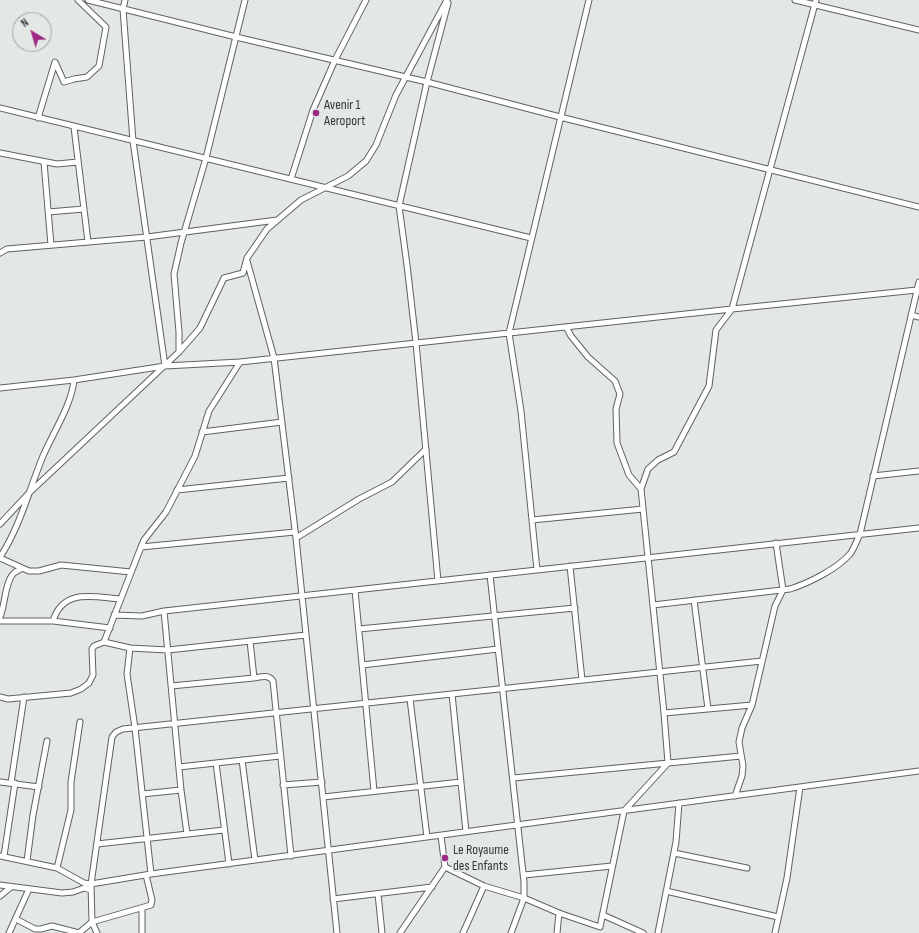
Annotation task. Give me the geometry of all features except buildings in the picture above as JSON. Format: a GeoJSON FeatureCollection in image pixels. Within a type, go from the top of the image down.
{"type":"FeatureCollection","features":[{"type":"Feature","properties":{"kind":"street"},"geometry":{"type":"LineString","coordinates":[[38,118],[55,62],[64,82],[87,77],[99,66],[106,27],[78,0]]}},
{"type":"Feature","properties":{"kind":"street"},"geometry":{"type":"LineString","coordinates":[[88,0],[427,82],[560,118],[919,207]]}},
{"type":"Feature","properties":{"kind":"street"},"geometry":{"type":"LineString","coordinates":[[126,0],[123,9],[133,141],[165,366]]}},
{"type":"Feature","properties":{"kind":"street"},"geometry":{"type":"LineString","coordinates":[[179,352],[179,332],[174,274],[184,232],[206,158],[245,0]]}},
{"type":"Feature","properties":{"kind":"street"},"geometry":{"type":"LineString","coordinates":[[291,179],[313,110],[335,60],[366,0]]}},
{"type":"Feature","properties":{"kind":"street"},"geometry":{"type":"LineString","coordinates":[[0,524],[29,493],[179,352],[200,328],[224,278],[243,273],[247,258],[267,229],[301,200],[348,176],[366,161],[376,145],[396,95],[448,0]]}},
{"type":"Feature","properties":{"kind":"street"},"geometry":{"type":"LineString","coordinates":[[438,581],[408,265],[399,206],[427,82],[448,0]]}},
{"type":"Feature","properties":{"kind":"street"},"geometry":{"type":"LineString","coordinates":[[536,570],[521,410],[509,333],[589,0]]}},
{"type":"Feature","properties":{"kind":"street"},"geometry":{"type":"LineString","coordinates":[[795,0],[815,3],[919,30]]}},
{"type":"Feature","properties":{"kind":"street"},"geometry":{"type":"LineString","coordinates":[[445,867],[484,886],[524,898],[559,913],[600,927],[624,811],[668,763],[641,489],[648,469],[658,460],[674,452],[708,386],[716,330],[732,309],[815,3]]}},
{"type":"Feature","properties":{"kind":"street"},"geometry":{"type":"LineString","coordinates":[[0,108],[531,238]]}},
{"type":"Feature","properties":{"kind":"street"},"geometry":{"type":"LineString","coordinates":[[74,127],[88,242]]}},
{"type":"Feature","properties":{"kind":"street"},"geometry":{"type":"LineString","coordinates":[[0,153],[57,164],[78,162]]}},
{"type":"Feature","properties":{"kind":"street"},"geometry":{"type":"LineString","coordinates":[[44,162],[51,245]]}},
{"type":"Feature","properties":{"kind":"street"},"geometry":{"type":"LineString","coordinates":[[48,212],[84,209]]}},
{"type":"Feature","properties":{"kind":"street"},"geometry":{"type":"LineString","coordinates":[[0,253],[7,249],[147,237],[278,220]]}},
{"type":"Feature","properties":{"kind":"street"},"geometry":{"type":"LineString","coordinates":[[247,258],[250,276],[274,358],[296,538],[313,709],[322,782],[336,933]]}},
{"type":"Feature","properties":{"kind":"street"},"geometry":{"type":"LineString","coordinates":[[653,605],[783,590],[800,586],[828,571],[850,554],[860,534],[919,282]]}},
{"type":"Feature","properties":{"kind":"street"},"geometry":{"type":"LineString","coordinates":[[0,388],[74,380],[165,366],[240,362],[917,290]]}},
{"type":"Feature","properties":{"kind":"street"},"geometry":{"type":"LineString","coordinates":[[911,315],[919,317]]}},
{"type":"Feature","properties":{"kind":"street"},"geometry":{"type":"LineString","coordinates":[[566,327],[571,336],[588,357],[615,381],[620,394],[616,409],[617,443],[629,475],[641,489]]}},
{"type":"Feature","properties":{"kind":"street"},"geometry":{"type":"LineString","coordinates":[[104,642],[144,540],[166,512],[195,456],[202,432],[213,404],[240,362]]}},
{"type":"Feature","properties":{"kind":"street"},"geometry":{"type":"LineString","coordinates":[[74,380],[74,388],[62,417],[43,455],[10,541],[0,558],[34,572],[61,565],[131,572]]}},
{"type":"Feature","properties":{"kind":"street"},"geometry":{"type":"LineString","coordinates":[[202,432],[282,422]]}},
{"type":"Feature","properties":{"kind":"street"},"geometry":{"type":"LineString","coordinates":[[296,538],[359,499],[392,482],[426,449]]}},
{"type":"Feature","properties":{"kind":"street"},"geometry":{"type":"LineString","coordinates":[[873,476],[919,471]]}},
{"type":"Feature","properties":{"kind":"street"},"geometry":{"type":"LineString","coordinates":[[177,490],[288,478]]}},
{"type":"Feature","properties":{"kind":"street"},"geometry":{"type":"LineString","coordinates":[[532,520],[643,509]]}},
{"type":"Feature","properties":{"kind":"street"},"geometry":{"type":"LineString","coordinates":[[114,615],[142,616],[164,611],[919,528]]}},
{"type":"Feature","properties":{"kind":"street"},"geometry":{"type":"LineString","coordinates":[[141,547],[295,532]]}},
{"type":"Feature","properties":{"kind":"street"},"geometry":{"type":"LineString","coordinates":[[735,796],[742,776],[743,766],[739,742],[745,720],[752,705],[775,606],[783,590],[776,543]]}},
{"type":"Feature","properties":{"kind":"street"},"geometry":{"type":"LineString","coordinates":[[570,566],[582,680]]}},
{"type":"Feature","properties":{"kind":"street"},"geometry":{"type":"LineString","coordinates":[[0,617],[9,580],[13,574],[22,568]]}},
{"type":"Feature","properties":{"kind":"street"},"geometry":{"type":"LineString","coordinates":[[490,575],[524,875],[524,898],[511,933]]}},
{"type":"Feature","properties":{"kind":"street"},"geometry":{"type":"LineString","coordinates":[[355,590],[374,791]]}},
{"type":"Feature","properties":{"kind":"street"},"geometry":{"type":"LineString","coordinates":[[53,621],[56,610],[73,598],[84,596],[120,599]]}},
{"type":"Feature","properties":{"kind":"street"},"geometry":{"type":"LineString","coordinates":[[694,600],[708,709]]}},
{"type":"Feature","properties":{"kind":"street"},"geometry":{"type":"LineString","coordinates":[[359,629],[575,608]]}},
{"type":"Feature","properties":{"kind":"street"},"geometry":{"type":"LineString","coordinates":[[164,611],[181,790],[187,834]]}},
{"type":"Feature","properties":{"kind":"street"},"geometry":{"type":"LineString","coordinates":[[0,620],[53,621],[110,628]]}},
{"type":"Feature","properties":{"kind":"street"},"geometry":{"type":"LineString","coordinates":[[0,697],[8,699],[71,693],[81,689],[89,683],[93,675],[92,650],[94,646],[104,642],[130,648],[168,650],[306,634]]}},
{"type":"Feature","properties":{"kind":"street"},"geometry":{"type":"LineString","coordinates":[[250,641],[254,678]]}},
{"type":"Feature","properties":{"kind":"street"},"geometry":{"type":"LineString","coordinates":[[16,919],[40,931],[52,926],[79,933],[92,922],[142,908],[151,905],[152,903],[147,838],[135,728],[127,674],[130,648]]}},
{"type":"Feature","properties":{"kind":"street"},"geometry":{"type":"LineString","coordinates":[[362,664],[498,649]]}},
{"type":"Feature","properties":{"kind":"street"},"geometry":{"type":"LineString","coordinates":[[97,933],[92,922],[91,887],[96,844],[112,737],[116,732],[123,729],[276,712],[366,704],[762,660]]}},
{"type":"Feature","properties":{"kind":"street"},"geometry":{"type":"LineString","coordinates":[[171,686],[267,676],[271,677],[273,680],[291,856]]}},
{"type":"Feature","properties":{"kind":"street"},"geometry":{"type":"LineString","coordinates":[[452,694],[466,832]]}},
{"type":"Feature","properties":{"kind":"street"},"geometry":{"type":"LineString","coordinates":[[24,697],[2,856],[58,868],[91,887]]}},
{"type":"Feature","properties":{"kind":"street"},"geometry":{"type":"LineString","coordinates":[[410,699],[427,837]]}},
{"type":"Feature","properties":{"kind":"street"},"geometry":{"type":"LineString","coordinates":[[664,713],[752,705]]}},
{"type":"Feature","properties":{"kind":"street"},"geometry":{"type":"LineString","coordinates":[[58,868],[71,810],[71,782],[80,722]]}},
{"type":"Feature","properties":{"kind":"street"},"geometry":{"type":"LineString","coordinates":[[27,861],[33,816],[48,741]]}},
{"type":"Feature","properties":{"kind":"street"},"geometry":{"type":"LineString","coordinates":[[179,767],[280,756]]}},
{"type":"Feature","properties":{"kind":"street"},"geometry":{"type":"LineString","coordinates":[[513,778],[741,756]]}},
{"type":"Feature","properties":{"kind":"street"},"geometry":{"type":"LineString","coordinates":[[242,760],[256,860]]}},
{"type":"Feature","properties":{"kind":"street"},"geometry":{"type":"LineString","coordinates":[[216,763],[229,864]]}},
{"type":"Feature","properties":{"kind":"street"},"geometry":{"type":"LineString","coordinates":[[0,885],[62,893],[73,892],[84,888],[149,875],[919,771]]}},
{"type":"Feature","properties":{"kind":"street"},"geometry":{"type":"LineString","coordinates":[[0,782],[39,787]]}},
{"type":"Feature","properties":{"kind":"street"},"geometry":{"type":"LineString","coordinates":[[284,785],[322,782]]}},
{"type":"Feature","properties":{"kind":"street"},"geometry":{"type":"LineString","coordinates":[[323,797],[461,782]]}},
{"type":"Feature","properties":{"kind":"street"},"geometry":{"type":"LineString","coordinates":[[775,933],[787,878],[800,787]]}},
{"type":"Feature","properties":{"kind":"street"},"geometry":{"type":"LineString","coordinates":[[142,794],[181,790]]}},
{"type":"Feature","properties":{"kind":"street"},"geometry":{"type":"LineString","coordinates":[[658,933],[674,853],[679,804]]}},
{"type":"Feature","properties":{"kind":"street"},"geometry":{"type":"LineString","coordinates":[[96,844],[224,830]]}},
{"type":"Feature","properties":{"kind":"street"},"geometry":{"type":"LineString","coordinates":[[400,933],[445,867],[441,836]]}},
{"type":"Feature","properties":{"kind":"street"},"geometry":{"type":"LineString","coordinates":[[674,853],[747,868]]}},
{"type":"Feature","properties":{"kind":"street"},"geometry":{"type":"LineString","coordinates":[[524,875],[612,866]]}},
{"type":"Feature","properties":{"kind":"street"},"geometry":{"type":"LineString","coordinates":[[463,933],[484,886]]}},
{"type":"Feature","properties":{"kind":"street"},"geometry":{"type":"LineString","coordinates":[[0,896],[11,887]]}},
{"type":"Feature","properties":{"kind":"street"},"geometry":{"type":"LineString","coordinates":[[333,899],[432,888]]}},
{"type":"Feature","properties":{"kind":"street"},"geometry":{"type":"LineString","coordinates":[[9,933],[29,889]]}},
{"type":"Feature","properties":{"kind":"street"},"geometry":{"type":"LineString","coordinates":[[666,891],[778,917]]}},
{"type":"Feature","properties":{"kind":"street"},"geometry":{"type":"LineString","coordinates":[[378,894],[382,933]]}},
{"type":"Feature","properties":{"kind":"street"},"geometry":{"type":"LineString","coordinates":[[142,908],[142,933]]}},
{"type":"Feature","properties":{"kind":"street"},"geometry":{"type":"LineString","coordinates":[[557,933],[559,913]]}},
{"type":"Feature","properties":{"kind":"street"},"geometry":{"type":"LineString","coordinates":[[602,915],[643,933]]}},
{"type":"Feature","properties":{"kind":"place","name":"Avenir 1 Aeroport"},"geometry":{"type":"Point","coordinates":[316,113]}},
{"type":"Feature","properties":{"kind":"place","name":"Le Royaume des Enfants"},"geometry":{"type":"Point","coordinates":[445,858]}}]}
